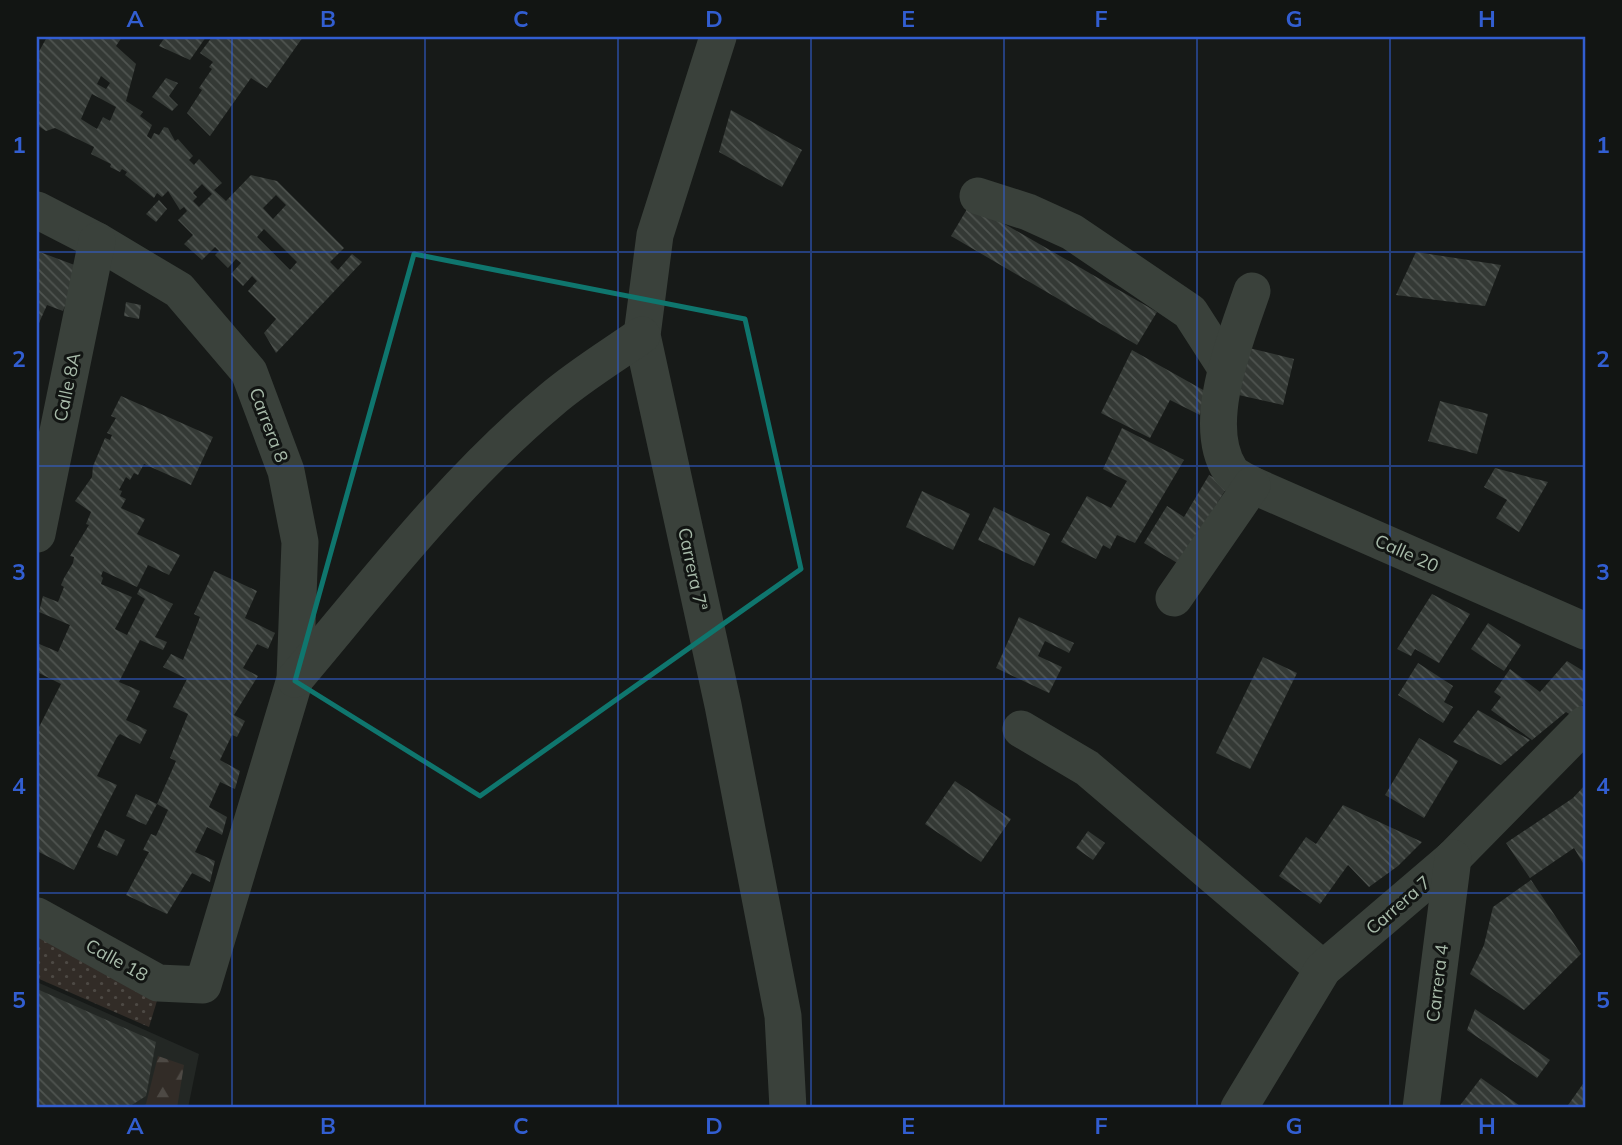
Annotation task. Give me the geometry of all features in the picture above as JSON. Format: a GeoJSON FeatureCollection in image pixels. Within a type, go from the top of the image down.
{"type":"FeatureCollection","features":[{"type":"Feature","properties":{"kind":"street","name":"Carrera 7ª"},"geometry":{"type":"LineString","coordinates":[[718,37],[655,235],[642,335],[723,705],[783,1016],[788,1108]]}},
{"type":"Feature","properties":{"kind":"street"},"geometry":{"type":"LineString","coordinates":[[978,196],[1028,212],[1072,232],[1190,312],[1226,368]]}},
{"type":"Feature","properties":{"kind":"street","name":"Carrera 8"},"geometry":{"type":"LineString","coordinates":[[37,209],[179,290],[249,372],[286,471],[300,542],[295,679],[203,985]]}},
{"type":"Feature","properties":{"kind":"street","name":"Calle 8A"},"geometry":{"type":"LineString","coordinates":[[37,534],[97,241]]}},
{"type":"Feature","properties":{"kind":"street"},"geometry":{"type":"LineString","coordinates":[[1174,598],[1241,478],[1218,439],[1226,368],[1252,291]]}},
{"type":"Feature","properties":{"kind":"street","name":"Carrera 8"},"geometry":{"type":"LineString","coordinates":[[295,679],[419,531],[502,443],[553,398],[642,335]]}},
{"type":"Feature","properties":{"kind":"street","name":"Calle 20"},"geometry":{"type":"LineString","coordinates":[[1241,478],[1585,631]]}},
{"type":"Feature","properties":{"kind":"street","name":"Carrera 7"},"geometry":{"type":"LineString","coordinates":[[1239,1108],[1323,970],[1453,858],[1585,724]]}},
{"type":"Feature","properties":{"kind":"street"},"geometry":{"type":"LineString","coordinates":[[1021,729],[1087,768],[1323,970]]}},
{"type":"Feature","properties":{"kind":"street","name":"Carrera 4"},"geometry":{"type":"LineString","coordinates":[[1421,1108],[1453,858]]}},
{"type":"Feature","properties":{"kind":"street","name":"Calle 18"},"geometry":{"type":"LineString","coordinates":[[37,916],[158,983],[203,985]]}},
{"type":"Feature","properties":{"kind":"highlighted area"},"geometry":{"type":"Polygon","coordinates":[[[414,254],[745,319],[801,569],[480,796],[295,681],[414,254]]]}},
{"type":"Feature","properties":{"kind":"shaded area"},"geometry":{"type":"Polygon","coordinates":[[[37,982],[199,1054],[188,1108],[37,1108],[37,982]]]}},
{"type":"Feature","properties":{"kind":"green space"},"geometry":{"type":"Polygon","coordinates":[[[37,930],[160,991],[149,1027],[37,978],[37,930]]]}},
{"type":"Feature","properties":{"kind":"green space"},"geometry":{"type":"Polygon","coordinates":[[[158,1056],[184,1065],[177,1108],[140,1108],[146,1104],[158,1056]]]}},
{"type":"Feature","properties":{"kind":"building"},"geometry":{"type":"Polygon","coordinates":[[[47,37],[122,37],[116,46],[136,64],[126,101],[143,112],[140,116],[152,125],[147,136],[151,139],[154,133],[159,135],[164,127],[168,128],[175,141],[178,139],[193,156],[189,160],[194,165],[199,159],[222,183],[214,190],[226,201],[251,175],[277,181],[344,248],[330,262],[338,270],[352,254],[362,262],[276,353],[264,333],[276,319],[248,291],[257,281],[252,276],[243,286],[231,274],[241,263],[236,259],[228,268],[215,255],[219,251],[215,247],[202,260],[184,244],[193,235],[178,220],[187,211],[184,207],[180,210],[168,191],[162,197],[157,193],[154,198],[125,175],[127,172],[110,167],[111,164],[91,154],[94,147],[55,128],[46,131],[37,125],[37,55],[47,37]],[[101,76],[97,84],[106,89],[110,83],[101,76]],[[92,94],[81,119],[97,129],[103,117],[110,121],[116,107],[92,94]],[[202,184],[193,193],[197,197],[193,201],[199,207],[212,194],[202,184]],[[276,195],[263,208],[273,219],[286,205],[276,195]],[[264,229],[257,237],[290,270],[297,262],[264,229]]]}},
{"type":"Feature","properties":{"kind":"building"},"geometry":{"type":"Polygon","coordinates":[[[165,37],[206,37],[190,60],[159,46],[165,37]]]}},
{"type":"Feature","properties":{"kind":"building"},"geometry":{"type":"Polygon","coordinates":[[[212,37],[303,37],[267,88],[251,78],[210,136],[187,113],[212,69],[209,67],[213,62],[200,53],[212,37]]]}},
{"type":"Feature","properties":{"kind":"building"},"geometry":{"type":"Polygon","coordinates":[[[166,78],[178,83],[169,96],[178,105],[172,111],[152,97],[166,78]]]}},
{"type":"Feature","properties":{"kind":"building"},"geometry":{"type":"Polygon","coordinates":[[[731,110],[802,150],[782,187],[719,152],[731,110]]]}},
{"type":"Feature","properties":{"kind":"building"},"geometry":{"type":"Polygon","coordinates":[[[159,200],[167,209],[156,222],[146,214],[159,200]]]}},
{"type":"Feature","properties":{"kind":"building"},"geometry":{"type":"Polygon","coordinates":[[[970,204],[1157,312],[1137,345],[951,236],[970,204]]]}},
{"type":"Feature","properties":{"kind":"building"},"geometry":{"type":"Polygon","coordinates":[[[37,251],[80,267],[63,311],[47,305],[39,323],[37,322],[37,251]]]}},
{"type":"Feature","properties":{"kind":"building"},"geometry":{"type":"Polygon","coordinates":[[[1416,252],[1501,265],[1485,306],[1396,295],[1416,252]]]}},
{"type":"Feature","properties":{"kind":"building"},"geometry":{"type":"Polygon","coordinates":[[[126,302],[141,305],[139,319],[124,316],[126,302]]]}},
{"type":"Feature","properties":{"kind":"building"},"geometry":{"type":"Polygon","coordinates":[[[1245,347],[1294,359],[1283,405],[1234,394],[1245,347]]]}},
{"type":"Feature","properties":{"kind":"building"},"geometry":{"type":"Polygon","coordinates":[[[1132,350],[1205,391],[1200,415],[1170,400],[1150,438],[1101,413],[1132,350]]]}},
{"type":"Feature","properties":{"kind":"building"},"geometry":{"type":"Polygon","coordinates":[[[121,396],[213,437],[191,485],[144,464],[138,475],[134,473],[130,480],[126,477],[119,490],[122,491],[120,496],[126,499],[121,508],[145,519],[137,534],[180,555],[169,575],[148,565],[137,587],[103,571],[101,576],[101,584],[132,597],[115,629],[127,635],[145,599],[137,594],[140,588],[173,604],[155,637],[167,642],[163,650],[140,640],[119,682],[140,691],[126,720],[147,730],[140,744],[120,734],[117,737],[97,776],[117,785],[74,870],[37,851],[37,731],[61,684],[37,672],[37,643],[58,652],[70,625],[39,612],[43,596],[58,602],[64,587],[61,585],[73,563],[74,557],[70,556],[89,525],[86,524],[91,512],[75,501],[92,477],[93,466],[105,438],[110,440],[112,435],[107,433],[116,418],[111,416],[121,396]]]}},
{"type":"Feature","properties":{"kind":"building"},"geometry":{"type":"Polygon","coordinates":[[[1440,401],[1488,414],[1477,454],[1428,441],[1440,401]]]}},
{"type":"Feature","properties":{"kind":"building"},"geometry":{"type":"Polygon","coordinates":[[[1122,428],[1184,460],[1135,543],[1117,535],[1110,549],[1103,545],[1096,559],[1061,542],[1087,496],[1111,508],[1127,481],[1103,469],[1122,428]]]}},
{"type":"Feature","properties":{"kind":"building"},"geometry":{"type":"Polygon","coordinates":[[[1495,468],[1548,482],[1519,532],[1496,518],[1507,500],[1484,487],[1495,468]]]}},
{"type":"Feature","properties":{"kind":"building"},"geometry":{"type":"Polygon","coordinates":[[[1209,475],[1228,486],[1179,564],[1144,543],[1167,506],[1184,517],[1209,475]]]}},
{"type":"Feature","properties":{"kind":"building"},"geometry":{"type":"Polygon","coordinates":[[[922,491],[970,514],[953,550],[906,527],[922,491]]]}},
{"type":"Feature","properties":{"kind":"building"},"geometry":{"type":"Polygon","coordinates":[[[994,507],[1050,534],[1034,566],[978,540],[994,507]]]}},
{"type":"Feature","properties":{"kind":"building"},"geometry":{"type":"Polygon","coordinates":[[[214,571],[257,591],[245,618],[275,633],[268,649],[257,644],[243,668],[258,676],[234,715],[245,721],[237,737],[232,735],[220,760],[240,771],[235,789],[220,782],[209,807],[227,817],[222,835],[207,827],[195,852],[215,861],[210,882],[192,873],[167,914],[126,895],[149,852],[143,850],[151,834],[156,836],[168,810],[157,804],[176,761],[170,758],[188,714],[173,707],[187,679],[163,667],[171,654],[183,660],[200,617],[194,614],[214,571]]]}},
{"type":"Feature","properties":{"kind":"building"},"geometry":{"type":"Polygon","coordinates":[[[1432,594],[1470,614],[1439,663],[1415,649],[1411,656],[1397,649],[1432,594]]]}},
{"type":"Feature","properties":{"kind":"building"},"geometry":{"type":"Polygon","coordinates":[[[1019,617],[1074,643],[1069,653],[1045,641],[1038,656],[1062,667],[1049,693],[996,668],[1019,617]]]}},
{"type":"Feature","properties":{"kind":"building"},"geometry":{"type":"Polygon","coordinates":[[[1488,623],[1521,645],[1504,671],[1471,649],[1488,623]]]}},
{"type":"Feature","properties":{"kind":"building"},"geometry":{"type":"Polygon","coordinates":[[[1263,657],[1297,673],[1250,769],[1216,753],[1263,657]]]}},
{"type":"Feature","properties":{"kind":"building"},"geometry":{"type":"Polygon","coordinates":[[[1567,661],[1585,672],[1585,702],[1574,717],[1566,712],[1532,740],[1491,710],[1501,697],[1494,692],[1510,669],[1540,692],[1567,661]]]}},
{"type":"Feature","properties":{"kind":"building"},"geometry":{"type":"Polygon","coordinates":[[[1418,663],[1453,686],[1444,702],[1453,707],[1443,723],[1398,695],[1418,663]]]}},
{"type":"Feature","properties":{"kind":"building"},"geometry":{"type":"Polygon","coordinates":[[[1478,710],[1530,740],[1501,765],[1453,742],[1478,710]]]}},
{"type":"Feature","properties":{"kind":"building"},"geometry":{"type":"Polygon","coordinates":[[[1419,738],[1458,761],[1424,818],[1385,795],[1419,738]]]}},
{"type":"Feature","properties":{"kind":"building"},"geometry":{"type":"Polygon","coordinates":[[[955,781],[1011,819],[981,862],[925,824],[955,781]]]}},
{"type":"Feature","properties":{"kind":"building"},"geometry":{"type":"Polygon","coordinates":[[[1585,785],[1585,861],[1583,863],[1574,848],[1530,878],[1506,843],[1573,798],[1585,785]]]}},
{"type":"Feature","properties":{"kind":"building"},"geometry":{"type":"Polygon","coordinates":[[[136,794],[157,804],[146,825],[126,816],[136,794]]]}},
{"type":"Feature","properties":{"kind":"building"},"geometry":{"type":"Polygon","coordinates":[[[1343,805],[1422,842],[1398,866],[1369,887],[1348,865],[1320,904],[1279,876],[1306,837],[1316,844],[1343,805]]]}},
{"type":"Feature","properties":{"kind":"building"},"geometry":{"type":"Polygon","coordinates":[[[105,830],[125,840],[117,856],[97,847],[105,830]]]}},
{"type":"Feature","properties":{"kind":"building"},"geometry":{"type":"Polygon","coordinates":[[[1088,831],[1105,843],[1093,860],[1076,848],[1088,831]]]}},
{"type":"Feature","properties":{"kind":"building"},"geometry":{"type":"Polygon","coordinates":[[[1531,880],[1581,954],[1524,1010],[1470,974],[1484,945],[1493,907],[1531,880]]]}},
{"type":"Feature","properties":{"kind":"building"},"geometry":{"type":"Polygon","coordinates":[[[37,989],[156,1042],[146,1096],[127,1108],[37,1108],[37,989]]]}},
{"type":"Feature","properties":{"kind":"building"},"geometry":{"type":"Polygon","coordinates":[[[1475,1009],[1550,1060],[1537,1078],[1467,1030],[1475,1009]]]}},
{"type":"Feature","properties":{"kind":"building"},"geometry":{"type":"Polygon","coordinates":[[[1481,1078],[1523,1108],[1458,1108],[1481,1078]]]}},
{"type":"Feature","properties":{"kind":"building"},"geometry":{"type":"Polygon","coordinates":[[[1585,1081],[1585,1108],[1566,1108],[1585,1081]]]}}]}
